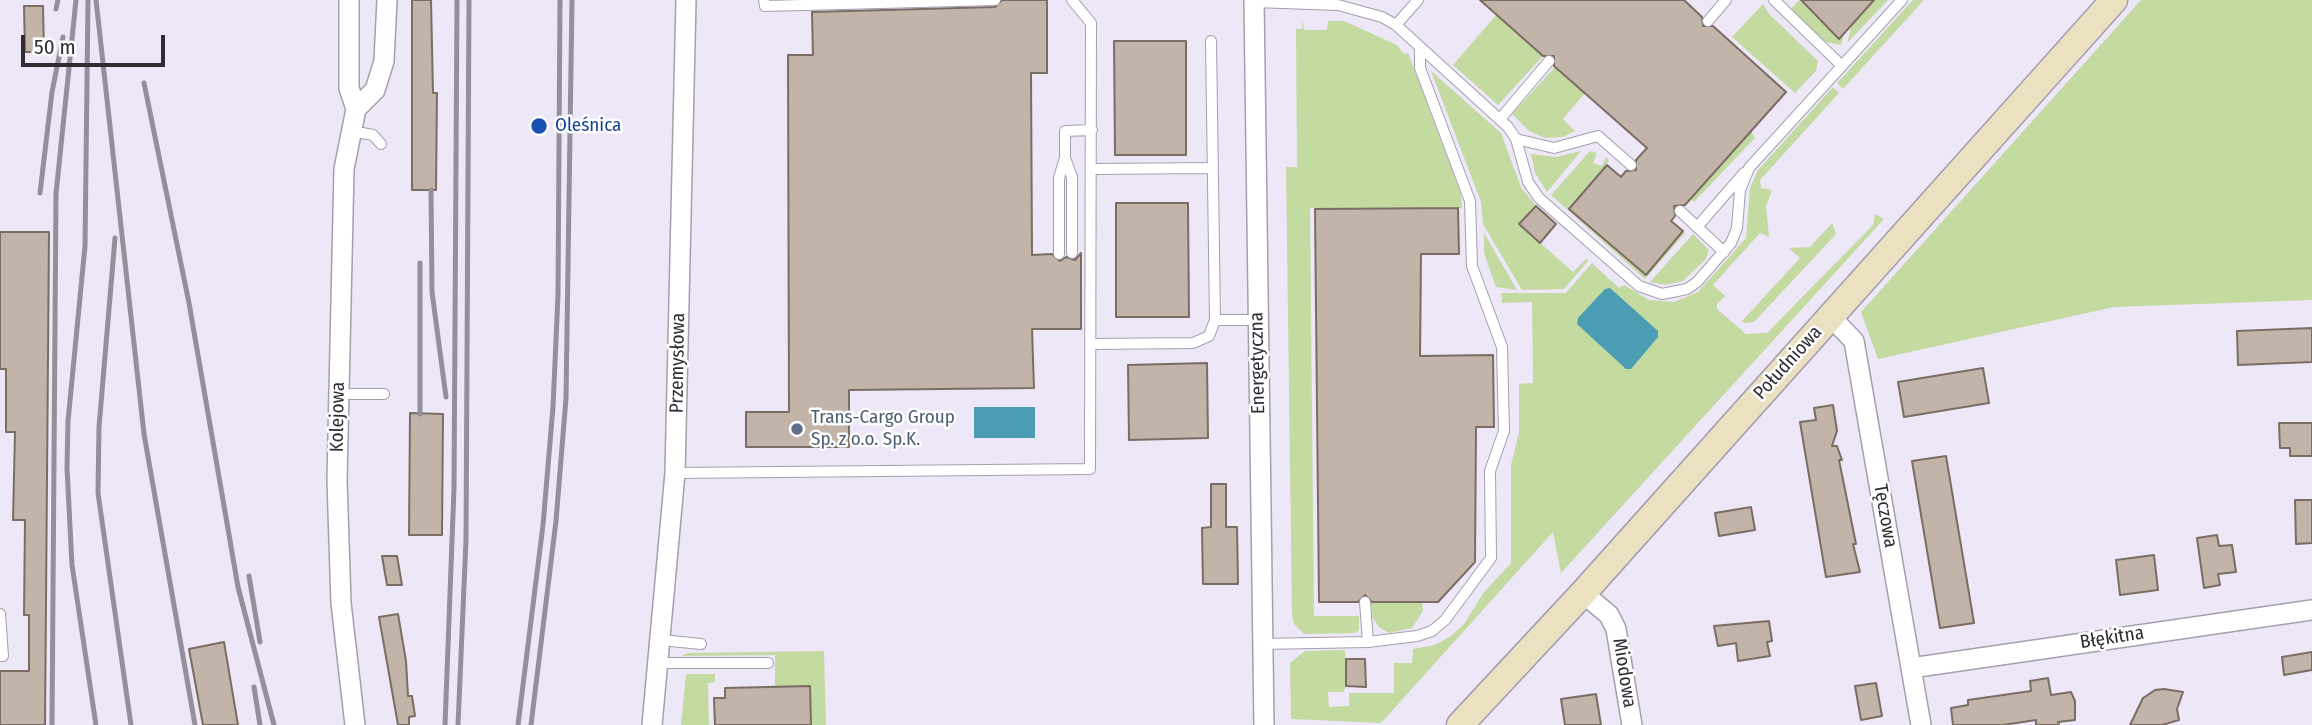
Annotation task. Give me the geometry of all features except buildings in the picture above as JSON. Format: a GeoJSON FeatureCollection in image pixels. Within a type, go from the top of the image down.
{"type":"FeatureCollection","features":[{"type":"Feature","properties":{"kind":"street","name":"Kolejowa"},"geometry":{"type":"LineString","coordinates":[[349,0],[349,88],[356,110]]}},
{"type":"Feature","properties":{"kind":"street","name":"Kolejowa"},"geometry":{"type":"LineString","coordinates":[[355,725],[339,568],[338,394],[344,169],[356,110],[375,90],[384,61],[387,0]]}},
{"type":"Feature","properties":{"kind":"street","name":"Przemysłowa"},"geometry":{"type":"LineString","coordinates":[[652,725],[675,473],[686,0]]}},
{"type":"Feature","properties":{"kind":"street","name":"Południowa"},"geometry":{"type":"LineString","coordinates":[[1460,725],[1583,593],[2114,0]]}},
{"type":"Feature","properties":{"kind":"street","name":"Energetyczna"},"geometry":{"type":"LineString","coordinates":[[1254,1],[1264,725]]}},
{"type":"Feature","properties":{"kind":"street","name":"Tęczowa"},"geometry":{"type":"LineString","coordinates":[[1829,316],[1854,341],[1921,725]]}},
{"type":"Feature","properties":{"kind":"street","name":"Miodowa"},"geometry":{"type":"LineString","coordinates":[[1583,593],[1609,615],[1616,629],[1632,725]]}},
{"type":"Feature","properties":{"kind":"street","name":"Błękitna"},"geometry":{"type":"LineString","coordinates":[[1911,668],[2312,610]]}},
{"type":"Feature","properties":{"kind":"lane"},"geometry":{"type":"LineString","coordinates":[[764,0],[765,6],[995,0]]}},
{"type":"Feature","properties":{"kind":"lane"},"geometry":{"type":"LineString","coordinates":[[675,473],[1090,469],[1091,23],[1072,0]]}},
{"type":"Feature","properties":{"kind":"lane"},"geometry":{"type":"LineString","coordinates":[[1396,25],[1418,0]]}},
{"type":"Feature","properties":{"kind":"lane"},"geometry":{"type":"LineString","coordinates":[[1708,21],[1726,0]]}},
{"type":"Feature","properties":{"kind":"lane"},"geometry":{"type":"LineString","coordinates":[[1774,0],[1842,66]]}},
{"type":"Feature","properties":{"kind":"lane"},"geometry":{"type":"LineString","coordinates":[[1697,227],[1902,0]]}},
{"type":"Feature","properties":{"kind":"lane"},"geometry":{"type":"LineString","coordinates":[[1254,1],[1338,5],[1382,17],[1396,25],[1500,119],[1516,139],[1528,182],[1539,198],[1639,286],[1650,292],[1662,294],[1687,289],[1724,252],[1737,228],[1740,190],[1749,168]]}},
{"type":"Feature","properties":{"kind":"lane"},"geometry":{"type":"LineString","coordinates":[[1092,344],[1193,343],[1209,336],[1215,320],[1211,41]]}},
{"type":"Feature","properties":{"kind":"lane"},"geometry":{"type":"LineString","coordinates":[[1261,644],[1368,642],[1417,636],[1432,631],[1445,620],[1490,558],[1490,471],[1504,431],[1502,346],[1472,266],[1470,201],[1420,68],[1420,48]]}},
{"type":"Feature","properties":{"kind":"lane"},"geometry":{"type":"LineString","coordinates":[[1500,119],[1549,61]]}},
{"type":"Feature","properties":{"kind":"lane"},"geometry":{"type":"LineString","coordinates":[[1059,254],[1059,178],[1065,158],[1065,131],[1092,130]]}},
{"type":"Feature","properties":{"kind":"lane"},"geometry":{"type":"LineString","coordinates":[[351,131],[373,135],[381,144]]}},
{"type":"Feature","properties":{"kind":"lane"},"geometry":{"type":"LineString","coordinates":[[1516,139],[1554,148],[1598,136],[1631,165]]}},
{"type":"Feature","properties":{"kind":"lane"},"geometry":{"type":"LineString","coordinates":[[1065,158],[1072,177],[1072,253]]}},
{"type":"Feature","properties":{"kind":"lane"},"geometry":{"type":"LineString","coordinates":[[1092,169],[1213,168]]}},
{"type":"Feature","properties":{"kind":"lane"},"geometry":{"type":"LineString","coordinates":[[1680,211],[1724,252]]}},
{"type":"Feature","properties":{"kind":"lane"},"geometry":{"type":"LineString","coordinates":[[1215,320],[1258,320]]}},
{"type":"Feature","properties":{"kind":"lane"},"geometry":{"type":"LineString","coordinates":[[338,394],[384,394]]}},
{"type":"Feature","properties":{"kind":"lane"},"geometry":{"type":"LineString","coordinates":[[1365,602],[1368,642]]}},
{"type":"Feature","properties":{"kind":"lane"},"geometry":{"type":"LineString","coordinates":[[0,614],[3,656],[0,656]]}},
{"type":"Feature","properties":{"kind":"lane"},"geometry":{"type":"LineString","coordinates":[[661,640],[701,644]]}},
{"type":"Feature","properties":{"kind":"lane"},"geometry":{"type":"LineString","coordinates":[[658,663],[768,663]]}},
{"type":"Feature","properties":{"kind":"green space"},"geometry":{"type":"Polygon","coordinates":[[[1799,0],[1838,39],[1844,33],[1841,45],[1826,42],[1790,10],[1799,0]]]}},
{"type":"Feature","properties":{"kind":"green space"},"geometry":{"type":"Polygon","coordinates":[[[1874,0],[1888,0],[1847,43],[1852,24],[1874,0]]]}},
{"type":"Feature","properties":{"kind":"green space"},"geometry":{"type":"Polygon","coordinates":[[[1913,0],[1924,0],[1843,89],[1837,83],[1913,0]]]}},
{"type":"Feature","properties":{"kind":"green space"},"geometry":{"type":"Polygon","coordinates":[[[2141,0],[2312,0],[2312,300],[2114,307],[1878,359],[1861,312],[2141,0]]]}},
{"type":"Feature","properties":{"kind":"green space"},"geometry":{"type":"Polygon","coordinates":[[[1763,4],[1769,14],[1818,61],[1816,71],[1795,93],[1732,37],[1763,4]]]}},
{"type":"Feature","properties":{"kind":"green space"},"geometry":{"type":"Polygon","coordinates":[[[1497,14],[1543,56],[1498,105],[1453,65],[1497,14]]]}},
{"type":"Feature","properties":{"kind":"green space"},"geometry":{"type":"Polygon","coordinates":[[[1302,20],[1304,30],[1327,30],[1328,21],[1344,21],[1397,45],[1404,54],[1408,53],[1461,194],[1462,208],[1310,208],[1314,616],[1359,616],[1359,630],[1355,633],[1304,634],[1294,624],[1292,615],[1286,167],[1297,167],[1296,29],[1302,29],[1302,20]]]}},
{"type":"Feature","properties":{"kind":"green space"},"geometry":{"type":"Polygon","coordinates":[[[1555,67],[1585,93],[1563,119],[1575,131],[1563,137],[1545,138],[1529,131],[1512,114],[1555,67]]]}},
{"type":"Feature","properties":{"kind":"green space"},"geometry":{"type":"Polygon","coordinates":[[[1431,71],[1501,133],[1521,187],[1536,206],[1520,225],[1573,272],[1586,259],[1588,261],[1564,289],[1522,290],[1483,224],[1481,202],[1431,71]]]}},
{"type":"Feature","properties":{"kind":"green space"},"geometry":{"type":"Polygon","coordinates":[[[1833,87],[1839,93],[1760,180],[1761,188],[1772,190],[1766,206],[1769,237],[1760,233],[1713,285],[1725,296],[1717,304],[1717,309],[1746,334],[1767,333],[1873,225],[1875,214],[1884,219],[1561,573],[1553,532],[1381,723],[1291,719],[1290,663],[1305,651],[1345,650],[1346,686],[1343,692],[1328,692],[1329,707],[1349,706],[1349,693],[1394,693],[1394,663],[1412,663],[1413,649],[1435,645],[1451,636],[1464,624],[1484,592],[1511,563],[1511,465],[1519,433],[1519,384],[1533,383],[1532,302],[1502,303],[1501,293],[1566,293],[1592,263],[1619,288],[1624,285],[1649,300],[1674,302],[1698,292],[1746,238],[1750,188],[1758,170],[1833,87]]]}},
{"type":"Feature","properties":{"kind":"green space"},"geometry":{"type":"Polygon","coordinates":[[[1751,131],[1755,138],[1694,202],[1691,199],[1751,131]]]}},
{"type":"Feature","properties":{"kind":"green space"},"geometry":{"type":"Polygon","coordinates":[[[1581,151],[1547,192],[1535,173],[1531,154],[1556,157],[1581,151]]]}},
{"type":"Feature","properties":{"kind":"green space"},"geometry":{"type":"Polygon","coordinates":[[[1590,151],[1597,153],[1593,163],[1602,166],[1606,157],[1609,161],[1570,209],[1645,275],[1683,231],[1685,233],[1645,279],[1551,195],[1590,151]]]}},
{"type":"Feature","properties":{"kind":"green space"},"geometry":{"type":"Polygon","coordinates":[[[1832,223],[1836,234],[1754,322],[1744,323],[1742,321],[1800,258],[1789,248],[1810,247],[1832,223]]]}},
{"type":"Feature","properties":{"kind":"green space"},"geometry":{"type":"Polygon","coordinates":[[[1484,233],[1517,290],[1496,287],[1484,253],[1484,233]]]}},
{"type":"Feature","properties":{"kind":"green space"},"geometry":{"type":"Polygon","coordinates":[[[1693,234],[1709,250],[1706,259],[1683,281],[1665,285],[1650,282],[1693,234]]]}},
{"type":"Feature","properties":{"kind":"green space"},"geometry":{"type":"Polygon","coordinates":[[[1371,602],[1422,602],[1423,611],[1412,628],[1389,633],[1379,627],[1373,618],[1371,602]]]}},
{"type":"Feature","properties":{"kind":"green space"},"geometry":{"type":"Polygon","coordinates":[[[824,651],[826,725],[811,725],[810,686],[775,687],[775,655],[681,656],[688,653],[824,651]]]}},
{"type":"Feature","properties":{"kind":"green space"},"geometry":{"type":"Polygon","coordinates":[[[686,674],[715,674],[715,682],[708,683],[709,725],[681,725],[686,674]]]}},
{"type":"Feature","properties":{"kind":"water"},"geometry":{"type":"Polygon","coordinates":[[[1610,288],[1658,331],[1658,337],[1631,369],[1626,369],[1577,324],[1578,318],[1605,289],[1610,288]]]}},
{"type":"Feature","properties":{"kind":"water"},"geometry":{"type":"Polygon","coordinates":[[[974,407],[1035,407],[1035,438],[974,438],[974,407]]]}},
{"type":"Feature","properties":{"kind":"railway"},"geometry":{"type":"LineString","coordinates":[[56,9],[58,0]]}},
{"type":"Feature","properties":{"kind":"railway"},"geometry":{"type":"LineString","coordinates":[[52,725],[56,194],[76,0]]}},
{"type":"Feature","properties":{"kind":"railway"},"geometry":{"type":"LineString","coordinates":[[88,0],[85,246],[68,421],[67,468],[72,565],[96,725]]}},
{"type":"Feature","properties":{"kind":"railway"},"geometry":{"type":"LineString","coordinates":[[96,0],[144,434],[195,725]]}},
{"type":"Feature","properties":{"kind":"railway"},"geometry":{"type":"LineString","coordinates":[[445,725],[454,488],[457,0]]}},
{"type":"Feature","properties":{"kind":"railway"},"geometry":{"type":"LineString","coordinates":[[458,725],[466,540],[469,0]]}},
{"type":"Feature","properties":{"kind":"railway"},"geometry":{"type":"LineString","coordinates":[[518,725],[543,525],[553,407],[558,295],[560,0]]}},
{"type":"Feature","properties":{"kind":"railway"},"geometry":{"type":"LineString","coordinates":[[531,725],[556,521],[566,398],[572,0]]}},
{"type":"Feature","properties":{"kind":"railway"},"geometry":{"type":"LineString","coordinates":[[40,193],[52,92],[63,37]]}},
{"type":"Feature","properties":{"kind":"railway"},"geometry":{"type":"LineString","coordinates":[[144,83],[189,303],[238,587],[274,725]]}},
{"type":"Feature","properties":{"kind":"railway"},"geometry":{"type":"LineString","coordinates":[[431,190],[432,292],[446,397]]}},
{"type":"Feature","properties":{"kind":"railway"},"geometry":{"type":"LineString","coordinates":[[115,238],[99,427],[98,493],[131,725]]}},
{"type":"Feature","properties":{"kind":"railway"},"geometry":{"type":"LineString","coordinates":[[420,263],[420,414]]}},
{"type":"Feature","properties":{"kind":"railway"},"geometry":{"type":"LineString","coordinates":[[249,576],[260,642]]}},
{"type":"Feature","properties":{"kind":"railway"},"geometry":{"type":"LineString","coordinates":[[254,687],[260,725]]}},
{"type":"Feature","properties":{"kind":"place","name":"Oleśnica"},"geometry":{"type":"Point","coordinates":[539,126]}},
{"type":"Feature","properties":{"kind":"place","name":"Trans-Cargo Group Sp. z o.o. Sp.K."},"geometry":{"type":"Point","coordinates":[797,429]}}]}
